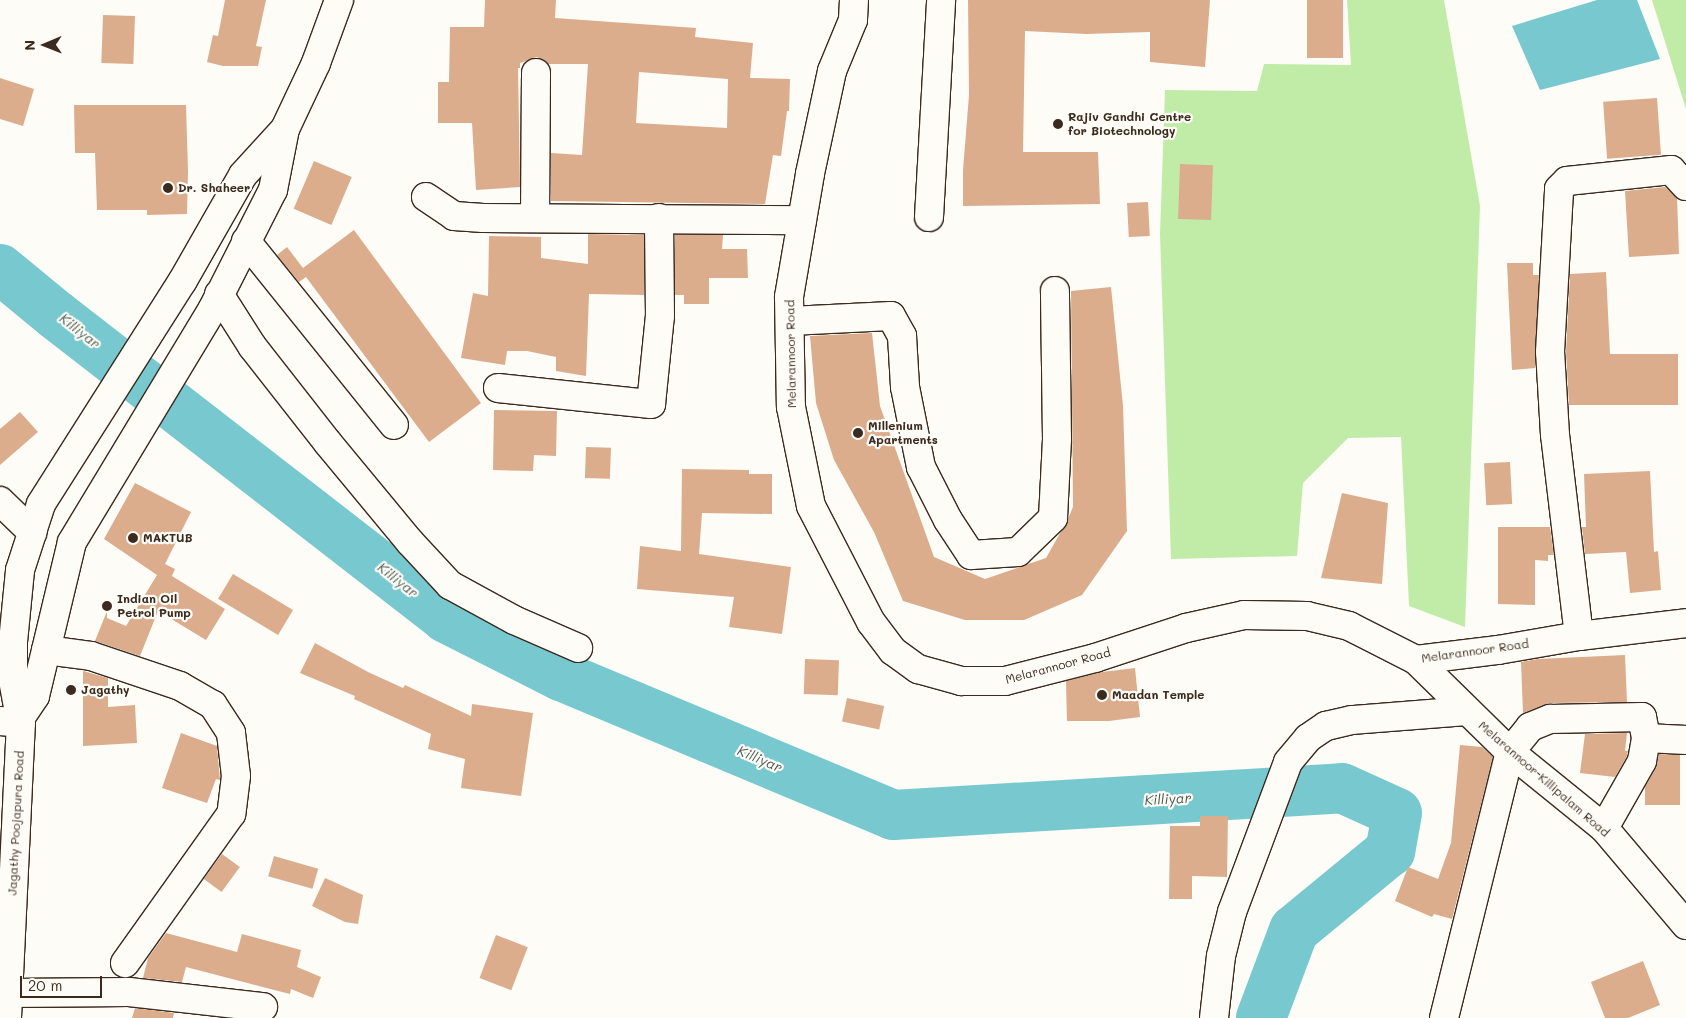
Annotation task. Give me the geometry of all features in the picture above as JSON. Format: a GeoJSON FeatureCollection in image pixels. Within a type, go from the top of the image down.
{"type":"FeatureCollection","features":[{"type":"Feature","properties":{"kind":"street"},"geometry":{"type":"LineString","coordinates":[[14,720],[36,696],[72,542],[215,302],[272,190],[285,129],[316,62],[340,0]]}},
{"type":"Feature","properties":{"kind":"street","name":"Melarannoor Road"},"geometry":{"type":"LineString","coordinates":[[854,0],[853,20],[832,71],[802,220],[790,297],[791,407],[811,506],[870,622],[892,651],[918,669],[961,681],[1006,681],[1095,658],[1186,628],[1244,615],[1307,616],[1349,626],[1416,660],[1498,650],[1579,636],[1686,623]]}},
{"type":"Feature","properties":{"kind":"street"},"geometry":{"type":"LineString","coordinates":[[929,217],[941,0]]}},
{"type":"Feature","properties":{"kind":"street"},"geometry":{"type":"LineString","coordinates":[[535,218],[536,73]]}},
{"type":"Feature","properties":{"kind":"street","name":"Jagathy Poojapura Road"},"geometry":{"type":"LineString","coordinates":[[7,1005],[14,720],[14,642],[20,570],[32,532],[41,504],[182,282],[244,175],[285,129]]}},
{"type":"Feature","properties":{"kind":"street"},"geometry":{"type":"LineString","coordinates":[[1579,636],[1555,435],[1550,352],[1560,189],[1567,181],[1671,170],[1686,186]]}},
{"type":"Feature","properties":{"kind":"street"},"geometry":{"type":"LineString","coordinates":[[426,197],[454,216],[802,220]]}},
{"type":"Feature","properties":{"kind":"street"},"geometry":{"type":"LineString","coordinates":[[498,388],[651,404],[660,316],[659,218]]}},
{"type":"Feature","properties":{"kind":"street"},"geometry":{"type":"LineString","coordinates":[[246,241],[394,425]]}},
{"type":"Feature","properties":{"kind":"street"},"geometry":{"type":"LineString","coordinates":[[790,321],[891,316],[902,336],[905,387],[921,467],[948,520],[971,555],[1018,552],[1053,518],[1056,439],[1055,291]]}},
{"type":"Feature","properties":{"kind":"street"},"geometry":{"type":"LineString","coordinates":[[215,302],[410,542],[450,585],[514,620],[578,648]]}},
{"type":"Feature","properties":{"kind":"street"},"geometry":{"type":"LineString","coordinates":[[0,501],[32,532]]}},
{"type":"Feature","properties":{"kind":"street"},"geometry":{"type":"LineString","coordinates":[[46,650],[90,656],[180,686],[213,705],[231,733],[236,776],[231,814],[125,963]]}},
{"type":"Feature","properties":{"kind":"street","name":"Melarannoor-Killipalam Road"},"geometry":{"type":"LineString","coordinates":[[1416,660],[1510,752],[1604,828],[1686,925]]}},
{"type":"Feature","properties":{"kind":"street"},"geometry":{"type":"LineString","coordinates":[[1214,1018],[1221,956],[1232,912],[1288,762],[1308,738],[1326,726],[1352,720],[1466,711]]}},
{"type":"Feature","properties":{"kind":"street"},"geometry":{"type":"LineString","coordinates":[[1444,1018],[1510,752],[1530,726],[1550,719],[1642,717],[1646,738],[1642,761],[1604,828]]}},
{"type":"Feature","properties":{"kind":"street"},"geometry":{"type":"LineString","coordinates":[[1646,738],[1686,740]]}},
{"type":"Feature","properties":{"kind":"street"},"geometry":{"type":"LineString","coordinates":[[7,1005],[129,992],[262,1007]]}},
{"type":"Feature","properties":{"kind":"green space"},"geometry":{"type":"Polygon","coordinates":[[[1347,0],[1444,0],[1480,206],[1465,627],[1409,606],[1401,437],[1348,438],[1303,483],[1297,556],[1171,559],[1160,234],[1165,90],[1257,91],[1264,64],[1351,65],[1347,0]]]}},
{"type":"Feature","properties":{"kind":"green space"},"geometry":{"type":"Polygon","coordinates":[[[1652,0],[1686,0],[1686,109],[1652,0]]]}},
{"type":"Feature","properties":{"kind":"water"},"geometry":{"type":"Polygon","coordinates":[[[1597,0],[1637,0],[1660,59],[1540,90],[1512,26],[1597,0]]]}},
{"type":"Feature","properties":{"kind":"building"},"geometry":{"type":"Polygon","coordinates":[[[225,0],[266,0],[256,46],[262,47],[258,66],[223,66],[207,62],[213,35],[218,36],[225,0]]]}},
{"type":"Feature","properties":{"kind":"building"},"geometry":{"type":"Polygon","coordinates":[[[485,0],[556,0],[555,18],[696,28],[695,37],[753,43],[750,78],[790,79],[789,111],[787,111],[781,156],[773,155],[765,204],[551,201],[551,153],[582,155],[588,64],[548,64],[537,57],[520,63],[520,68],[518,68],[520,187],[476,190],[472,123],[438,123],[438,82],[449,82],[450,27],[484,27],[485,0]],[[639,72],[636,123],[727,128],[728,79],[639,72]]]}},
{"type":"Feature","properties":{"kind":"building","name":"Rajiv Gandhi Centre for Biotechnology"},"geometry":{"type":"Polygon","coordinates":[[[968,0],[1210,0],[1205,67],[1150,62],[1150,32],[1086,34],[1025,31],[1023,152],[1098,152],[1100,204],[963,206],[963,170],[969,95],[968,0]]]}},
{"type":"Feature","properties":{"kind":"building"},"geometry":{"type":"Polygon","coordinates":[[[1307,0],[1343,0],[1343,58],[1307,58],[1307,0]]]}},
{"type":"Feature","properties":{"kind":"building"},"geometry":{"type":"Polygon","coordinates":[[[103,15],[135,16],[133,64],[101,63],[103,15]]]}},
{"type":"Feature","properties":{"kind":"building"},"geometry":{"type":"Polygon","coordinates":[[[0,78],[34,89],[23,126],[0,119],[0,78]]]}},
{"type":"Feature","properties":{"kind":"building"},"geometry":{"type":"Polygon","coordinates":[[[1657,98],[1661,155],[1607,159],[1603,102],[1657,98]]]}},
{"type":"Feature","properties":{"kind":"building"},"geometry":{"type":"Polygon","coordinates":[[[74,105],[186,105],[187,214],[147,215],[147,210],[97,210],[95,153],[75,153],[74,105]]]}},
{"type":"Feature","properties":{"kind":"building"},"geometry":{"type":"Polygon","coordinates":[[[314,161],[352,177],[331,225],[294,209],[314,161]]]}},
{"type":"Feature","properties":{"kind":"building"},"geometry":{"type":"Polygon","coordinates":[[[1180,164],[1213,165],[1211,220],[1178,219],[1180,164]]]}},
{"type":"Feature","properties":{"kind":"building"},"geometry":{"type":"Polygon","coordinates":[[[1665,187],[1677,198],[1679,254],[1629,257],[1625,191],[1665,187]]]}},
{"type":"Feature","properties":{"kind":"building"},"geometry":{"type":"Polygon","coordinates":[[[1148,202],[1150,236],[1129,237],[1127,203],[1148,202]]]}},
{"type":"Feature","properties":{"kind":"building"},"geometry":{"type":"Polygon","coordinates":[[[354,230],[481,403],[429,442],[306,277],[299,282],[277,255],[287,247],[303,268],[354,230]]]}},
{"type":"Feature","properties":{"kind":"building"},"geometry":{"type":"Polygon","coordinates":[[[588,234],[644,235],[644,295],[589,294],[586,376],[556,371],[556,357],[527,351],[507,351],[505,365],[461,358],[473,293],[488,296],[489,236],[541,237],[541,258],[588,264],[588,234]]]}},
{"type":"Feature","properties":{"kind":"building"},"geometry":{"type":"Polygon","coordinates":[[[675,235],[723,235],[722,249],[747,249],[748,278],[709,278],[709,304],[684,304],[684,295],[675,295],[675,235]]]}},
{"type":"Feature","properties":{"kind":"building"},"geometry":{"type":"Polygon","coordinates":[[[1507,263],[1533,263],[1533,275],[1539,275],[1535,368],[1512,370],[1507,263]]]}},
{"type":"Feature","properties":{"kind":"building"},"geometry":{"type":"Polygon","coordinates":[[[1606,272],[1610,354],[1678,354],[1678,405],[1569,405],[1566,352],[1570,274],[1606,272]]]}},
{"type":"Feature","properties":{"kind":"building","name":"Millenium Apartments"},"geometry":{"type":"Polygon","coordinates":[[[1111,287],[1123,406],[1127,531],[1082,595],[1024,620],[965,620],[903,601],[874,532],[834,460],[816,403],[810,336],[872,333],[880,406],[934,557],[985,579],[1046,558],[1068,519],[1073,507],[1071,291],[1111,287]]]}},
{"type":"Feature","properties":{"kind":"building"},"geometry":{"type":"Polygon","coordinates":[[[494,410],[557,411],[556,456],[534,455],[533,471],[493,470],[494,410]]]}},
{"type":"Feature","properties":{"kind":"building"},"geometry":{"type":"Polygon","coordinates":[[[20,412],[38,432],[0,465],[0,429],[20,412]]]}},
{"type":"Feature","properties":{"kind":"building"},"geometry":{"type":"Polygon","coordinates":[[[586,447],[611,448],[610,479],[585,478],[586,447]]]}},
{"type":"Feature","properties":{"kind":"building"},"geometry":{"type":"Polygon","coordinates":[[[1510,462],[1512,504],[1486,505],[1484,463],[1510,462]]]}},
{"type":"Feature","properties":{"kind":"building"},"geometry":{"type":"Polygon","coordinates":[[[682,469],[749,470],[749,474],[772,474],[772,514],[702,513],[699,554],[791,567],[782,634],[729,627],[734,597],[637,589],[640,546],[681,551],[682,469]]]}},
{"type":"Feature","properties":{"kind":"building"},"geometry":{"type":"Polygon","coordinates":[[[1650,471],[1654,552],[1658,551],[1661,590],[1630,593],[1626,552],[1585,554],[1582,527],[1586,527],[1584,474],[1650,471]]]}},
{"type":"Feature","properties":{"kind":"building"},"geometry":{"type":"Polygon","coordinates":[[[135,483],[191,512],[165,564],[175,569],[172,576],[225,609],[206,640],[158,611],[140,656],[95,641],[107,611],[107,618],[126,626],[157,575],[104,539],[135,483]]]}},
{"type":"Feature","properties":{"kind":"building"},"geometry":{"type":"Polygon","coordinates":[[[1342,493],[1388,503],[1382,584],[1321,578],[1342,493]]]}},
{"type":"Feature","properties":{"kind":"building"},"geometry":{"type":"Polygon","coordinates":[[[1498,527],[1550,527],[1554,555],[1548,555],[1548,561],[1535,560],[1535,605],[1498,604],[1498,527]]]}},
{"type":"Feature","properties":{"kind":"building"},"geometry":{"type":"Polygon","coordinates":[[[233,574],[293,610],[278,635],[218,599],[233,574]]]}},
{"type":"Feature","properties":{"kind":"building"},"geometry":{"type":"Polygon","coordinates":[[[315,643],[368,672],[403,688],[405,685],[471,716],[472,704],[533,713],[521,796],[461,788],[465,759],[428,749],[431,734],[354,699],[355,696],[300,673],[315,643]]]}},
{"type":"Feature","properties":{"kind":"building"},"geometry":{"type":"Polygon","coordinates":[[[1625,655],[1627,702],[1550,703],[1523,713],[1521,662],[1538,659],[1625,655]]]}},
{"type":"Feature","properties":{"kind":"building"},"geometry":{"type":"Polygon","coordinates":[[[805,659],[839,660],[838,695],[804,694],[805,659]]]}},
{"type":"Feature","properties":{"kind":"building","name":"Maadan Temple"},"geometry":{"type":"Polygon","coordinates":[[[1135,668],[1140,717],[1109,721],[1067,721],[1066,681],[1102,672],[1135,668]]]}},
{"type":"Feature","properties":{"kind":"building"},"geometry":{"type":"Polygon","coordinates":[[[83,671],[108,678],[108,707],[135,705],[137,743],[83,746],[83,671]]]}},
{"type":"Feature","properties":{"kind":"building"},"geometry":{"type":"Polygon","coordinates":[[[847,698],[884,706],[879,729],[842,721],[847,698]]]}},
{"type":"Feature","properties":{"kind":"building"},"geometry":{"type":"Polygon","coordinates":[[[181,733],[217,746],[220,780],[216,779],[207,803],[162,788],[181,733]]]}},
{"type":"Feature","properties":{"kind":"building"},"geometry":{"type":"Polygon","coordinates":[[[1627,733],[1625,751],[1628,751],[1627,756],[1615,777],[1580,773],[1585,734],[1627,733]]]}},
{"type":"Feature","properties":{"kind":"building"},"geometry":{"type":"Polygon","coordinates":[[[1460,745],[1482,747],[1493,757],[1452,919],[1434,914],[1432,917],[1395,901],[1408,867],[1438,879],[1451,843],[1460,745]]]}},
{"type":"Feature","properties":{"kind":"building"},"geometry":{"type":"Polygon","coordinates":[[[1659,754],[1680,755],[1680,805],[1645,805],[1645,787],[1656,768],[1659,754]]]}},
{"type":"Feature","properties":{"kind":"building"},"geometry":{"type":"Polygon","coordinates":[[[1200,816],[1228,816],[1227,877],[1192,876],[1192,899],[1169,899],[1170,826],[1200,826],[1200,816]]]}},
{"type":"Feature","properties":{"kind":"building"},"geometry":{"type":"Polygon","coordinates":[[[222,854],[240,867],[222,892],[204,879],[222,854]]]}},
{"type":"Feature","properties":{"kind":"building"},"geometry":{"type":"Polygon","coordinates":[[[274,856],[318,869],[312,889],[268,876],[274,856]]]}},
{"type":"Feature","properties":{"kind":"building"},"geometry":{"type":"Polygon","coordinates":[[[325,878],[363,895],[358,924],[345,922],[312,906],[325,878]]]}},
{"type":"Feature","properties":{"kind":"building"},"geometry":{"type":"Polygon","coordinates":[[[166,933],[237,952],[242,934],[301,950],[297,967],[321,977],[313,998],[291,989],[290,994],[186,967],[182,982],[143,978],[148,958],[166,933]]]}},
{"type":"Feature","properties":{"kind":"building"},"geometry":{"type":"Polygon","coordinates":[[[496,935],[528,947],[511,990],[480,978],[496,935]]]}},
{"type":"Feature","properties":{"kind":"building"},"geometry":{"type":"Polygon","coordinates":[[[1643,961],[1660,1005],[1628,1018],[1605,1018],[1591,982],[1643,961]]]}},
{"type":"Feature","properties":{"kind":"building"},"geometry":{"type":"Polygon","coordinates":[[[135,1008],[174,1013],[173,1018],[132,1018],[135,1008]]]}},
{"type":"Feature","properties":{"kind":"waterway","name":"Killiyar"},"geometry":{"type":"LineString","coordinates":[[0,269],[56,315],[446,618],[561,676],[893,815],[1342,788],[1397,813],[1390,851],[1294,930],[1261,1018]]}},
{"type":"Feature","properties":{"kind":"place","name":"Rajiv Gandhi Centre for Biotechnology"},"geometry":{"type":"Point","coordinates":[1058,124]}},
{"type":"Feature","properties":{"kind":"place","name":"Dr. Shaheer"},"geometry":{"type":"Point","coordinates":[168,188]}},
{"type":"Feature","properties":{"kind":"place","name":"Millenium Apartments"},"geometry":{"type":"Point","coordinates":[858,433]}},
{"type":"Feature","properties":{"kind":"place","name":"MAKTUB"},"geometry":{"type":"Point","coordinates":[133,538]}},
{"type":"Feature","properties":{"kind":"place","name":"Indian Oil Petrol Pump"},"geometry":{"type":"Point","coordinates":[107,606]}},
{"type":"Feature","properties":{"kind":"place","name":"Jagathy"},"geometry":{"type":"Point","coordinates":[71,690]}},
{"type":"Feature","properties":{"kind":"place","name":"Maadan Temple"},"geometry":{"type":"Point","coordinates":[1102,695]}}]}
